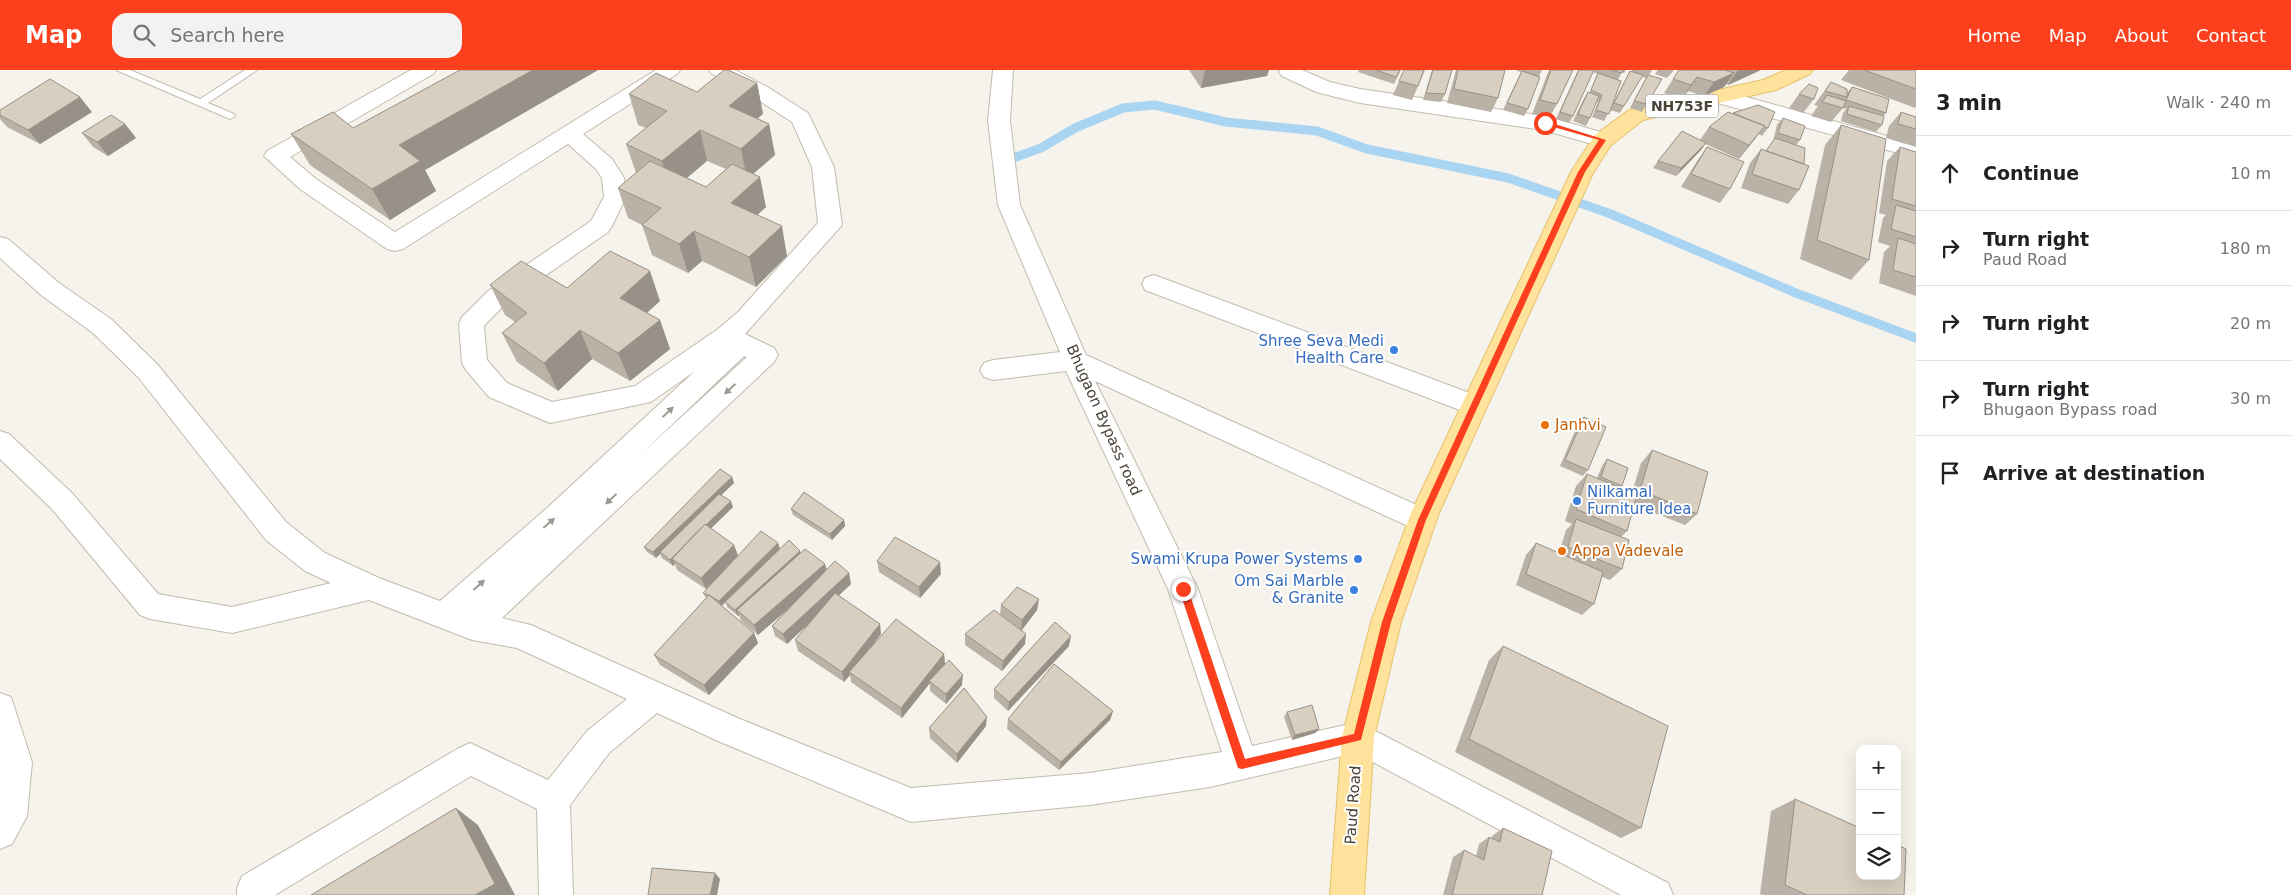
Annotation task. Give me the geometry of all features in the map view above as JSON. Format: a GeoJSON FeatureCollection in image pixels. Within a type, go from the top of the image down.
{"type":"FeatureCollection","features":[{"type":"Feature","properties":{"kind":"main road","name":"Paud Road"},"geometry":{"type":"LineString","coordinates":[[1347,895],[1358,737],[1386,622],[1422,520],[1582,172],[1603,140],[1636,115],[1769,85],[1793,71]]}},
{"type":"Feature","properties":{"kind":"street"},"geometry":{"type":"LineString","coordinates":[[426,70],[275,156],[308,184],[395,243],[670,70]]}},
{"type":"Feature","properties":{"kind":"street"},"geometry":{"type":"LineString","coordinates":[[472,626],[540,548],[734,339],[747,318],[830,225],[823,167],[801,118],[762,93],[719,70]]}},
{"type":"Feature","properties":{"kind":"street","name":"Bhugaon Bypass road"},"geometry":{"type":"LineString","coordinates":[[1003,70],[999,121],[1009,205],[1076,361],[1082,380],[1183,589],[1242,764]]}},
{"type":"Feature","properties":{"kind":"street"},"geometry":{"type":"LineString","coordinates":[[1288,72],[1324,87],[1360,96],[1456,112],[1545,123],[1603,140]]}},
{"type":"Feature","properties":{"kind":"street"},"geometry":{"type":"LineString","coordinates":[[1721,97],[1916,151]]}},
{"type":"Feature","properties":{"kind":"street"},"geometry":{"type":"LineString","coordinates":[[570,134],[604,164],[613,178],[615,197],[600,226],[498,297],[471,324],[475,363],[498,390],[550,413],[642,395],[734,339]]}},
{"type":"Feature","properties":{"kind":"street"},"geometry":{"type":"LineString","coordinates":[[0,245],[50,289],[102,326],[148,371],[276,530],[315,562],[369,587],[472,626],[520,635],[729,730],[911,805],[1090,789],[1210,771],[1358,737],[1656,895]]}},
{"type":"Feature","properties":{"kind":"street"},"geometry":{"type":"LineString","coordinates":[[1154,284],[1474,405]]}},
{"type":"Feature","properties":{"kind":"street"},"geometry":{"type":"LineString","coordinates":[[445,615],[540,548],[765,355],[734,339]]}},
{"type":"Feature","properties":{"kind":"street"},"geometry":{"type":"LineString","coordinates":[[993,370],[1076,361],[1422,520]]}},
{"type":"Feature","properties":{"kind":"street"},"geometry":{"type":"LineString","coordinates":[[0,442],[62,501],[150,606],[232,620],[369,587]]}},
{"type":"Feature","properties":{"kind":"street"},"geometry":{"type":"LineString","coordinates":[[556,895],[553,800],[598,742],[654,696]]}},
{"type":"Feature","properties":{"kind":"street"},"geometry":{"type":"LineString","coordinates":[[0,708],[16,762],[10,816],[0,832]]}},
{"type":"Feature","properties":{"kind":"street"},"geometry":{"type":"LineString","coordinates":[[254,895],[254,888],[470,759],[553,800]]}},
{"type":"Feature","properties":{"kind":"lane"},"geometry":{"type":"LineString","coordinates":[[121,70],[230,116]]}},
{"type":"Feature","properties":{"kind":"lane"},"geometry":{"type":"LineString","coordinates":[[201,103],[252,70]]}},
{"type":"Feature","properties":{"kind":"building"},"geometry":{"type":"Polygon","coordinates":[[[460,70],[533,70],[399,145],[420,161],[372,189],[291,134],[333,112],[353,128],[460,70]]]}},
{"type":"Feature","properties":{"kind":"building"},"geometry":{"type":"Polygon","coordinates":[[[724,70],[757,83],[729,106],[769,124],[741,149],[700,130],[662,161],[626,144],[667,111],[629,94],[656,73],[697,92],[724,70]]]}},
{"type":"Feature","properties":{"kind":"building"},"geometry":{"type":"Polygon","coordinates":[[[1376,70],[1400,70],[1396,77],[1376,70]]]}},
{"type":"Feature","properties":{"kind":"building"},"geometry":{"type":"Polygon","coordinates":[[[1404,70],[1424,70],[1418,86],[1399,81],[1404,70]]]}},
{"type":"Feature","properties":{"kind":"building"},"geometry":{"type":"Polygon","coordinates":[[[1433,70],[1452,70],[1445,94],[1426,93],[1433,70]]]}},
{"type":"Feature","properties":{"kind":"building"},"geometry":{"type":"Polygon","coordinates":[[[1458,70],[1505,70],[1498,98],[1454,89],[1458,70]]]}},
{"type":"Feature","properties":{"kind":"building"},"geometry":{"type":"Polygon","coordinates":[[[1551,70],[1573,70],[1557,104],[1540,100],[1551,70]]]}},
{"type":"Feature","properties":{"kind":"building"},"geometry":{"type":"Polygon","coordinates":[[[1579,70],[1594,70],[1573,116],[1560,112],[1579,70]]]}},
{"type":"Feature","properties":{"kind":"building"},"geometry":{"type":"Polygon","coordinates":[[[1611,70],[1623,70],[1622,73],[1611,70]]]}},
{"type":"Feature","properties":{"kind":"building"},"geometry":{"type":"Polygon","coordinates":[[[1679,70],[1725,70],[1734,73],[1714,82],[1697,77],[1691,85],[1673,79],[1679,70]]]}},
{"type":"Feature","properties":{"kind":"building"},"geometry":{"type":"Polygon","coordinates":[[[1864,70],[1916,70],[1916,89],[1864,70]]]}},
{"type":"Feature","properties":{"kind":"building"},"geometry":{"type":"Polygon","coordinates":[[[1522,71],[1540,77],[1528,109],[1507,103],[1522,71]]]}},
{"type":"Feature","properties":{"kind":"building"},"geometry":{"type":"Polygon","coordinates":[[[1630,71],[1643,75],[1624,106],[1614,103],[1630,71]]]}},
{"type":"Feature","properties":{"kind":"building"},"geometry":{"type":"Polygon","coordinates":[[[1598,73],[1621,81],[1609,114],[1596,110],[1602,95],[1591,90],[1598,73]]]}},
{"type":"Feature","properties":{"kind":"building"},"geometry":{"type":"Polygon","coordinates":[[[1648,75],[1662,79],[1647,104],[1634,101],[1648,75]]]}},
{"type":"Feature","properties":{"kind":"building"},"geometry":{"type":"Polygon","coordinates":[[[50,79],[80,97],[28,130],[0,115],[0,110],[50,79]]]}},
{"type":"Feature","properties":{"kind":"building"},"geometry":{"type":"Polygon","coordinates":[[[1831,82],[1847,89],[1847,97],[1825,91],[1831,82]]]}},
{"type":"Feature","properties":{"kind":"building"},"geometry":{"type":"Polygon","coordinates":[[[1809,84],[1818,88],[1814,99],[1799,94],[1809,84]]]}},
{"type":"Feature","properties":{"kind":"building"},"geometry":{"type":"Polygon","coordinates":[[[1852,87],[1889,99],[1886,113],[1846,100],[1852,87]]]}},
{"type":"Feature","properties":{"kind":"building"},"geometry":{"type":"Polygon","coordinates":[[[1588,92],[1599,96],[1590,118],[1578,114],[1588,92]]]}},
{"type":"Feature","properties":{"kind":"building"},"geometry":{"type":"Polygon","coordinates":[[[1827,95],[1846,101],[1843,108],[1822,102],[1827,95]]]}},
{"type":"Feature","properties":{"kind":"building"},"geometry":{"type":"Polygon","coordinates":[[[1758,105],[1775,112],[1768,128],[1733,113],[1758,105]]]}},
{"type":"Feature","properties":{"kind":"building"},"geometry":{"type":"Polygon","coordinates":[[[1849,106],[1884,116],[1882,125],[1847,114],[1849,106]]]}},
{"type":"Feature","properties":{"kind":"building"},"geometry":{"type":"Polygon","coordinates":[[[1728,112],[1765,126],[1749,145],[1709,127],[1728,112]]]}},
{"type":"Feature","properties":{"kind":"building"},"geometry":{"type":"Polygon","coordinates":[[[1901,112],[1916,117],[1916,129],[1898,124],[1901,112]]]}},
{"type":"Feature","properties":{"kind":"building"},"geometry":{"type":"Polygon","coordinates":[[[111,115],[125,124],[97,142],[82,133],[111,115]]]}},
{"type":"Feature","properties":{"kind":"building"},"geometry":{"type":"Polygon","coordinates":[[[1783,118],[1805,126],[1800,140],[1778,133],[1783,118]]]}},
{"type":"Feature","properties":{"kind":"building"},"geometry":{"type":"Polygon","coordinates":[[[1841,125],[1886,139],[1869,260],[1817,240],[1841,125]]]}},
{"type":"Feature","properties":{"kind":"building"},"geometry":{"type":"Polygon","coordinates":[[[1682,131],[1706,143],[1681,168],[1658,161],[1682,131]]]}},
{"type":"Feature","properties":{"kind":"building"},"geometry":{"type":"Polygon","coordinates":[[[1775,138],[1805,148],[1804,164],[1766,151],[1775,138]]]}},
{"type":"Feature","properties":{"kind":"building"},"geometry":{"type":"Polygon","coordinates":[[[1707,147],[1744,162],[1730,189],[1691,174],[1707,147]]]}},
{"type":"Feature","properties":{"kind":"building"},"geometry":{"type":"Polygon","coordinates":[[[1900,147],[1916,152],[1916,206],[1892,199],[1900,147]]]}},
{"type":"Feature","properties":{"kind":"building"},"geometry":{"type":"Polygon","coordinates":[[[1761,149],[1809,166],[1799,190],[1752,174],[1761,149]]]}},
{"type":"Feature","properties":{"kind":"building"},"geometry":{"type":"Polygon","coordinates":[[[650,161],[706,187],[732,164],[760,177],[731,203],[782,226],[749,257],[694,231],[679,244],[642,225],[661,208],[618,188],[650,161]]]}},
{"type":"Feature","properties":{"kind":"building"},"geometry":{"type":"Polygon","coordinates":[[[1896,205],[1916,211],[1916,237],[1891,229],[1896,205]]]}},
{"type":"Feature","properties":{"kind":"building"},"geometry":{"type":"Polygon","coordinates":[[[1898,238],[1916,244],[1916,277],[1893,270],[1898,238]]]}},
{"type":"Feature","properties":{"kind":"building"},"geometry":{"type":"Polygon","coordinates":[[[610,251],[650,271],[620,298],[660,320],[618,353],[580,330],[544,363],[502,333],[527,313],[490,285],[521,261],[567,288],[610,251]]]}},
{"type":"Feature","properties":{"kind":"building"},"geometry":{"type":"Polygon","coordinates":[[[1584,417],[1606,427],[1588,470],[1565,460],[1584,417]]]}},
{"type":"Feature","properties":{"kind":"building"},"geometry":{"type":"Polygon","coordinates":[[[1652,450],[1708,472],[1697,514],[1640,490],[1652,450]]]}},
{"type":"Feature","properties":{"kind":"building"},"geometry":{"type":"Polygon","coordinates":[[[1607,459],[1628,468],[1622,486],[1601,477],[1607,459]]]}},
{"type":"Feature","properties":{"kind":"building"},"geometry":{"type":"Polygon","coordinates":[[[720,469],[732,477],[653,552],[644,547],[720,469]]]}},
{"type":"Feature","properties":{"kind":"building"},"geometry":{"type":"Polygon","coordinates":[[[1587,474],[1637,495],[1627,531],[1576,509],[1587,474]]]}},
{"type":"Feature","properties":{"kind":"building"},"geometry":{"type":"Polygon","coordinates":[[[804,492],[844,520],[830,534],[791,509],[804,492]]]}},
{"type":"Feature","properties":{"kind":"building"},"geometry":{"type":"Polygon","coordinates":[[[719,494],[731,501],[705,524],[670,560],[660,552],[719,494]]]}},
{"type":"Feature","properties":{"kind":"building"},"geometry":{"type":"Polygon","coordinates":[[[1576,519],[1629,540],[1622,569],[1568,547],[1576,519]]]}},
{"type":"Feature","properties":{"kind":"building"},"geometry":{"type":"Polygon","coordinates":[[[705,524],[734,545],[701,578],[672,559],[705,524]]]}},
{"type":"Feature","properties":{"kind":"building"},"geometry":{"type":"Polygon","coordinates":[[[761,531],[778,543],[719,601],[703,593],[761,531]]]}},
{"type":"Feature","properties":{"kind":"building"},"geometry":{"type":"Polygon","coordinates":[[[895,537],[940,562],[919,587],[877,561],[895,537]]]}},
{"type":"Feature","properties":{"kind":"building"},"geometry":{"type":"Polygon","coordinates":[[[789,540],[800,551],[735,610],[725,602],[789,540]]]}},
{"type":"Feature","properties":{"kind":"building"},"geometry":{"type":"Polygon","coordinates":[[[1536,543],[1603,572],[1594,604],[1526,574],[1536,543]]]}},
{"type":"Feature","properties":{"kind":"building"},"geometry":{"type":"Polygon","coordinates":[[[805,549],[825,564],[754,625],[737,610],[805,549]]]}},
{"type":"Feature","properties":{"kind":"building"},"geometry":{"type":"Polygon","coordinates":[[[835,561],[849,573],[783,634],[772,626],[835,561]]]}},
{"type":"Feature","properties":{"kind":"building"},"geometry":{"type":"Polygon","coordinates":[[[1017,587],[1039,599],[1022,620],[1001,605],[1017,587]]]}},
{"type":"Feature","properties":{"kind":"building"},"geometry":{"type":"Polygon","coordinates":[[[835,593],[880,624],[842,672],[795,640],[835,593]]]}},
{"type":"Feature","properties":{"kind":"building"},"geometry":{"type":"Polygon","coordinates":[[[709,595],[754,633],[704,685],[654,655],[709,595]]]}},
{"type":"Feature","properties":{"kind":"building"},"geometry":{"type":"Polygon","coordinates":[[[994,610],[1026,634],[1003,661],[965,634],[994,610]]]}},
{"type":"Feature","properties":{"kind":"building"},"geometry":{"type":"Polygon","coordinates":[[[896,619],[944,654],[901,708],[849,672],[896,619]]]}},
{"type":"Feature","properties":{"kind":"building"},"geometry":{"type":"Polygon","coordinates":[[[1055,622],[1071,636],[1009,702],[994,689],[1055,622]]]}},
{"type":"Feature","properties":{"kind":"building"},"geometry":{"type":"Polygon","coordinates":[[[1503,646],[1668,726],[1641,828],[1469,739],[1503,646]]]}},
{"type":"Feature","properties":{"kind":"building"},"geometry":{"type":"Polygon","coordinates":[[[949,660],[963,675],[946,694],[929,681],[949,660]]]}},
{"type":"Feature","properties":{"kind":"building"},"geometry":{"type":"Polygon","coordinates":[[[1054,664],[1113,711],[1061,762],[1008,719],[1054,664]]]}},
{"type":"Feature","properties":{"kind":"building"},"geometry":{"type":"Polygon","coordinates":[[[964,688],[987,717],[957,754],[929,728],[964,688]]]}},
{"type":"Feature","properties":{"kind":"building"},"geometry":{"type":"Polygon","coordinates":[[[1312,705],[1319,729],[1295,735],[1287,712],[1312,705]]]}},
{"type":"Feature","properties":{"kind":"building"},"geometry":{"type":"Polygon","coordinates":[[[1795,799],[1856,826],[1856,880],[1901,880],[1901,847],[1906,849],[1904,895],[1807,895],[1785,885],[1795,799]]]}},
{"type":"Feature","properties":{"kind":"building"},"geometry":{"type":"Polygon","coordinates":[[[456,808],[495,884],[475,895],[311,895],[456,808]]]}},
{"type":"Feature","properties":{"kind":"building"},"geometry":{"type":"Polygon","coordinates":[[[1503,828],[1552,851],[1542,895],[1452,895],[1464,850],[1484,860],[1489,837],[1500,842],[1503,828]]]}},
{"type":"Feature","properties":{"kind":"building"},"geometry":{"type":"Polygon","coordinates":[[[652,868],[715,873],[710,895],[648,895],[652,868]]]}},
{"type":"Feature","properties":{"kind":"waterway"},"geometry":{"type":"LineString","coordinates":[[1016,157],[1041,148],[1075,128],[1123,108],[1155,105],[1226,122],[1317,131],[1367,149],[1508,178],[1611,214],[1796,293],[1916,338]]}},
{"type":"Feature","properties":{"kind":"place","name":"Shree Seva Medi Health Care"},"geometry":{"type":"Point","coordinates":[1394,350]}},
{"type":"Feature","properties":{"kind":"place","name":"Janhvi"},"geometry":{"type":"Point","coordinates":[1545,425]}},
{"type":"Feature","properties":{"kind":"place","name":"Nilkamal Furniture Idea"},"geometry":{"type":"Point","coordinates":[1577,501]}},
{"type":"Feature","properties":{"kind":"place","name":"Appa Vadevale"},"geometry":{"type":"Point","coordinates":[1562,551]}},
{"type":"Feature","properties":{"kind":"place","name":"Swami Krupa Power Systems"},"geometry":{"type":"Point","coordinates":[1358,559]}},
{"type":"Feature","properties":{"kind":"place","name":"Om Sai Marble & Granite"},"geometry":{"type":"Point","coordinates":[1354,590]}},
{"type":"Feature","properties":{"kind":"route"},"geometry":{"type":"LineString","coordinates":[[1183,589],[1242,764],[1358,737],[1386,622],[1422,520],[1582,172],[1603,140],[1545,123]]}}]}
